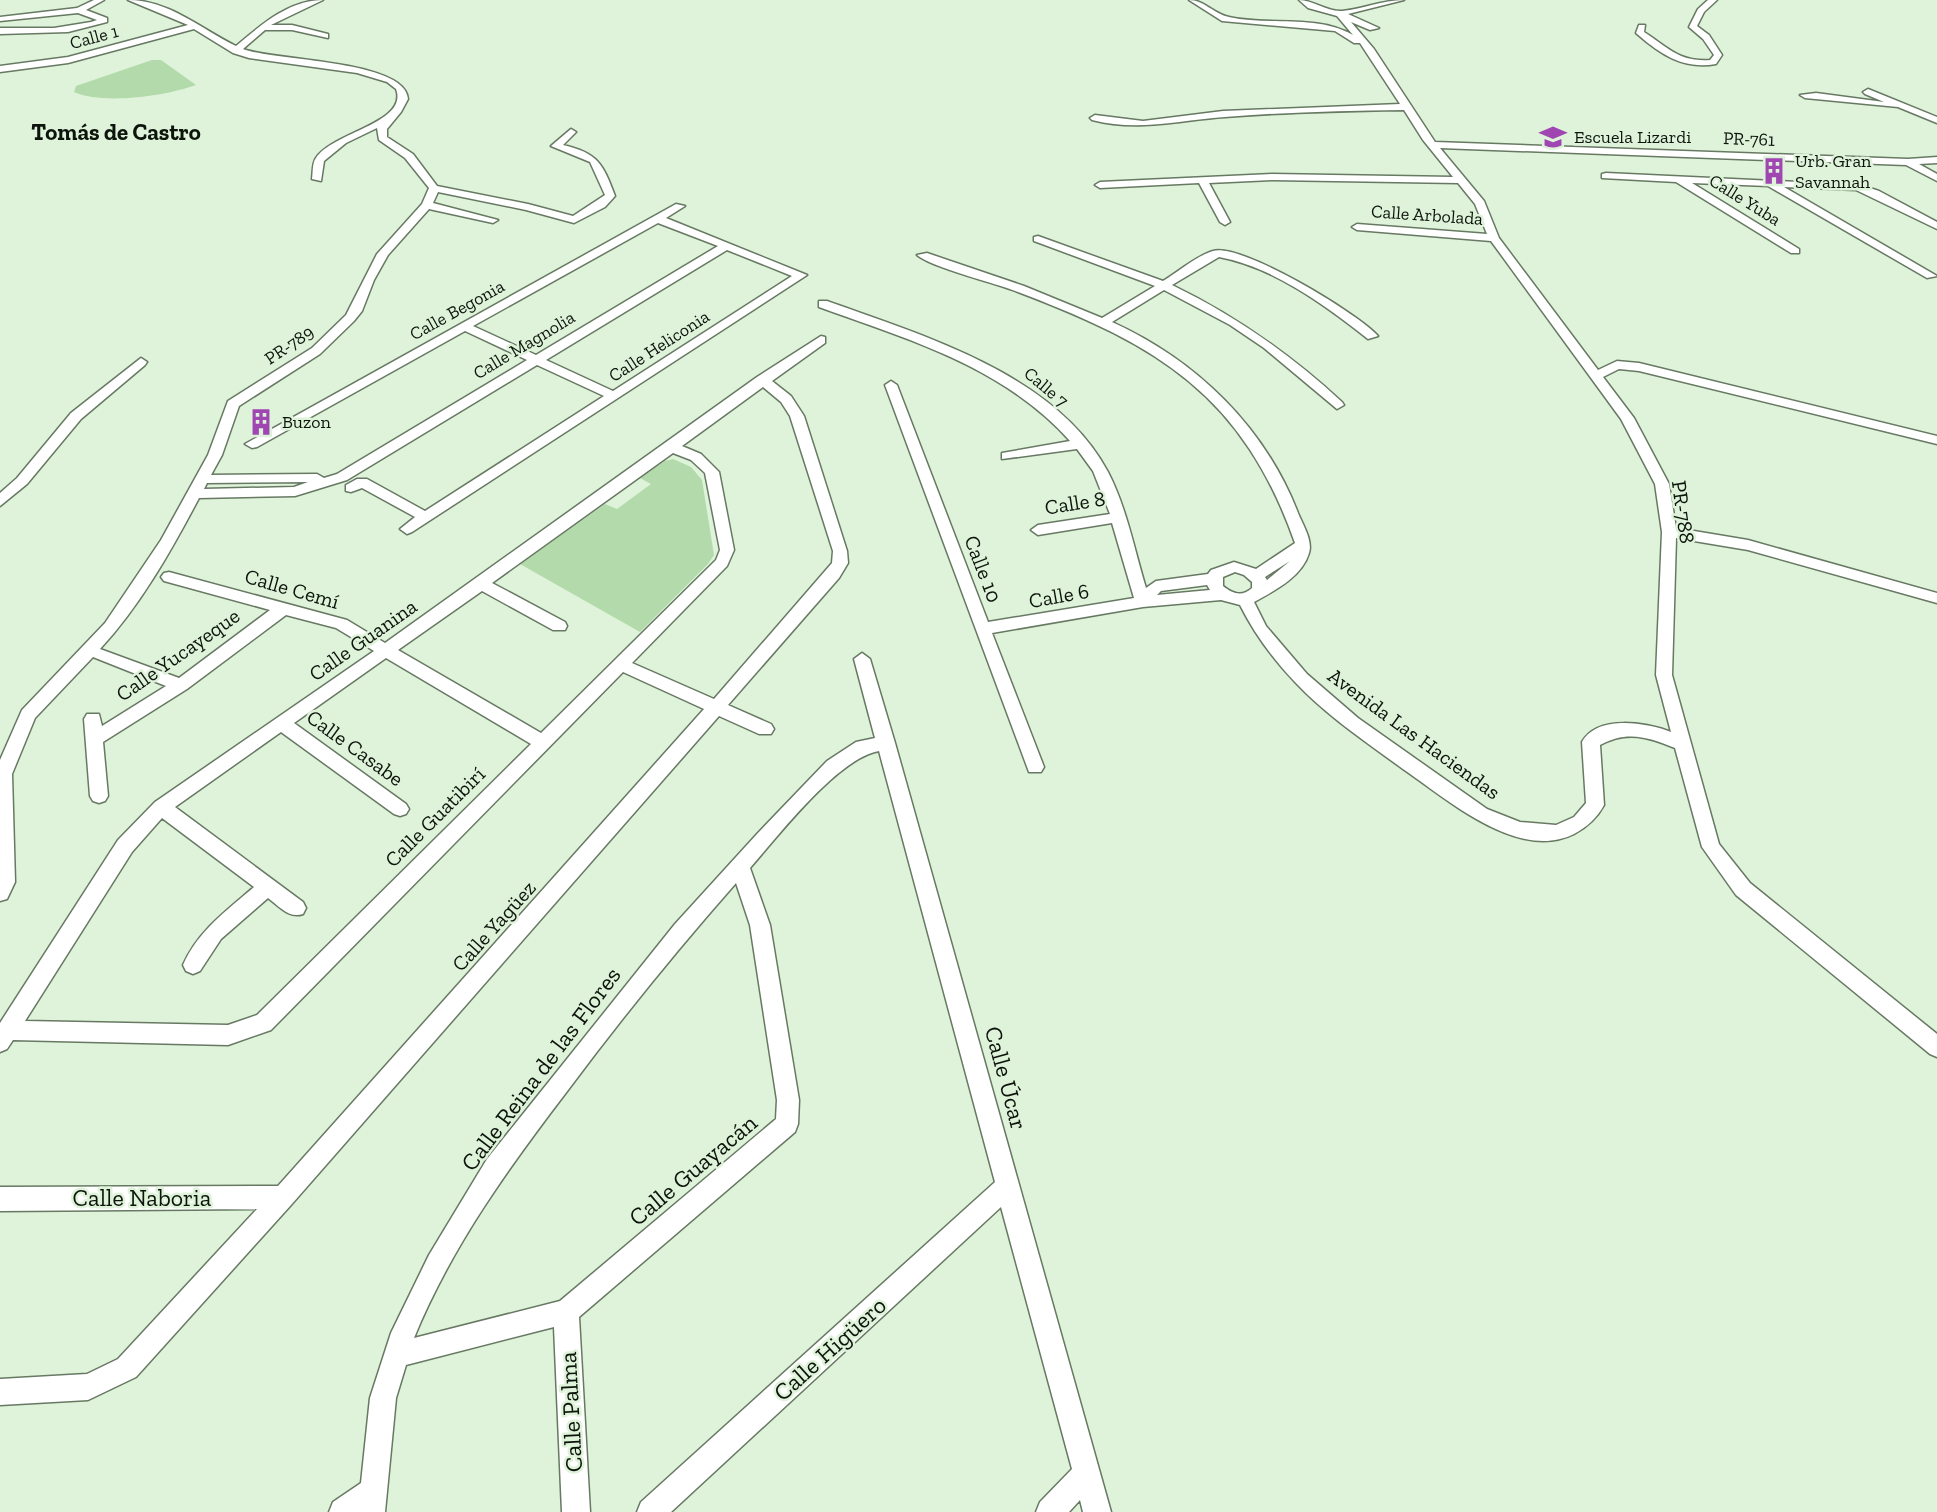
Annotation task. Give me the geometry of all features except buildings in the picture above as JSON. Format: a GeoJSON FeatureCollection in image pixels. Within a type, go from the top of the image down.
{"type":"FeatureCollection","features":[{"type":"Feature","properties":{"kind":"street"},"geometry":{"type":"LineString","coordinates":[[0,19],[79,10],[100,0]]}},
{"type":"Feature","properties":{"kind":"street"},"geometry":{"type":"LineString","coordinates":[[132,0],[173,13],[236,51],[263,59],[345,69],[388,78],[401,89],[403,96],[399,109],[382,128],[383,138],[409,156],[434,188],[528,207],[574,220],[601,205],[610,196],[597,161],[581,152],[556,146],[571,132]]}},
{"type":"Feature","properties":{"kind":"street"},"geometry":{"type":"LineString","coordinates":[[236,51],[276,16],[319,0]]}},
{"type":"Feature","properties":{"kind":"street"},"geometry":{"type":"LineString","coordinates":[[1304,0],[1311,6],[1375,28]]}},
{"type":"Feature","properties":{"kind":"street"},"geometry":{"type":"LineString","coordinates":[[1340,14],[1400,0]]}},
{"type":"Feature","properties":{"kind":"street"},"geometry":{"type":"LineString","coordinates":[[1691,38],[1693,26],[1701,11],[1713,0]]}},
{"type":"Feature","properties":{"kind":"street"},"geometry":{"type":"LineString","coordinates":[[1192,1],[1225,19],[1337,29],[1371,51]]}},
{"type":"Feature","properties":{"kind":"street"},"geometry":{"type":"LineString","coordinates":[[0,31],[74,27],[104,19],[79,10]]}},
{"type":"Feature","properties":{"kind":"street","name":"PR-788"},"geometry":{"type":"LineString","coordinates":[[1340,14],[1371,51],[1433,145],[1480,203],[1494,238],[1627,418],[1661,484],[1669,532],[1664,675],[1711,847],[1743,888],[1937,1047]]}},
{"type":"Feature","properties":{"kind":"street","name":"Calle 1"},"geometry":{"type":"LineString","coordinates":[[0,69],[68,60],[195,26]]}},
{"type":"Feature","properties":{"kind":"street"},"geometry":{"type":"LineString","coordinates":[[1642,27],[1640,33],[1654,41],[1672,58],[1698,64],[1713,62],[1718,55],[1706,37],[1693,26]]}},
{"type":"Feature","properties":{"kind":"street"},"geometry":{"type":"LineString","coordinates":[[264,28],[292,27],[325,36]]}},
{"type":"Feature","properties":{"kind":"street"},"geometry":{"type":"LineString","coordinates":[[1868,92],[1937,120]]}},
{"type":"Feature","properties":{"kind":"street"},"geometry":{"type":"LineString","coordinates":[[1805,95],[1822,95],[1868,105],[1896,105]]}},
{"type":"Feature","properties":{"kind":"street"},"geometry":{"type":"LineString","coordinates":[[1095,118],[1110,123],[1169,124],[1189,117],[1251,112],[1408,107]]}},
{"type":"Feature","properties":{"kind":"street"},"geometry":{"type":"LineString","coordinates":[[317,179],[319,160],[332,148],[364,129],[389,121]]}},
{"type":"Feature","properties":{"kind":"street","name":"PR-761"},"geometry":{"type":"LineString","coordinates":[[1433,145],[1616,164],[1937,160]]}},
{"type":"Feature","properties":{"kind":"street"},"geometry":{"type":"LineString","coordinates":[[1908,162],[1937,178]]}},
{"type":"Feature","properties":{"kind":"street"},"geometry":{"type":"LineString","coordinates":[[1606,176],[1616,164],[1677,178],[1866,189],[1937,226]]}},
{"type":"Feature","properties":{"kind":"street"},"geometry":{"type":"LineString","coordinates":[[1100,185],[1272,177],[1460,180]]}},
{"type":"Feature","properties":{"kind":"street","name":"Calle Yuba"},"geometry":{"type":"LineString","coordinates":[[1677,178],[1795,251]]}},
{"type":"Feature","properties":{"kind":"street"},"geometry":{"type":"LineString","coordinates":[[1202,180],[1224,222]]}},
{"type":"Feature","properties":{"kind":"street"},"geometry":{"type":"LineString","coordinates":[[1769,183],[1931,276]]}},
{"type":"Feature","properties":{"kind":"street","name":"PR-789"},"geometry":{"type":"LineString","coordinates":[[0,893],[5,882],[3,774],[28,715],[111,628],[168,542],[203,479],[233,404],[316,351],[356,311],[368,280],[383,254],[427,205],[434,188]]}},
{"type":"Feature","properties":{"kind":"street"},"geometry":{"type":"LineString","coordinates":[[427,205],[493,220]]}},
{"type":"Feature","properties":{"kind":"street","name":"Calle Begonia"},"geometry":{"type":"LineString","coordinates":[[252,444],[680,206]]}},
{"type":"Feature","properties":{"kind":"street","name":"Calle Heliconia"},"geometry":{"type":"LineString","coordinates":[[407,529],[801,275],[658,219]]}},
{"type":"Feature","properties":{"kind":"street","name":"Calle Arbolada"},"geometry":{"type":"LineString","coordinates":[[1357,227],[1494,238]]}},
{"type":"Feature","properties":{"kind":"street"},"geometry":{"type":"LineString","coordinates":[[1038,239],[1164,285],[1207,305],[1247,329],[1299,368],[1337,405]]}},
{"type":"Feature","properties":{"kind":"street","name":"Calle Magnolia"},"geometry":{"type":"LineString","coordinates":[[195,494],[295,491],[346,483],[536,359],[726,246]]}},
{"type":"Feature","properties":{"kind":"street"},"geometry":{"type":"LineString","coordinates":[[1104,321],[1217,253],[1228,254],[1296,287],[1372,336]]}},
{"type":"Feature","properties":{"kind":"street"},"geometry":{"type":"LineString","coordinates":[[923,254],[1104,321],[1157,351],[1209,391],[1244,429],[1271,470],[1286,499],[1303,545],[1302,558],[1289,564],[1279,581],[1253,588]]}},
{"type":"Feature","properties":{"kind":"street","name":"Calle 7"},"geometry":{"type":"LineString","coordinates":[[824,304],[1001,373],[1041,401],[1101,472],[1119,517],[1143,601]]}},
{"type":"Feature","properties":{"kind":"street"},"geometry":{"type":"LineString","coordinates":[[464,326],[614,396]]}},
{"type":"Feature","properties":{"kind":"street","name":"Calle Guanina"},"geometry":{"type":"LineString","coordinates":[[4,1036],[125,846],[162,807],[481,584],[821,340]]}},
{"type":"Feature","properties":{"kind":"street"},"geometry":{"type":"LineString","coordinates":[[0,501],[22,481],[76,416],[141,362]]}},
{"type":"Feature","properties":{"kind":"street"},"geometry":{"type":"LineString","coordinates":[[1596,376],[1617,365],[1639,367],[1937,440]]}},
{"type":"Feature","properties":{"kind":"street","name":"Calle Yagüez"},"geometry":{"type":"LineString","coordinates":[[0,1392],[88,1387],[127,1368],[283,1197],[834,574],[840,563],[840,551],[797,416],[786,399],[762,380]]}},
{"type":"Feature","properties":{"kind":"street","name":"Calle 10"},"geometry":{"type":"LineString","coordinates":[[891,385],[1035,767]]}},
{"type":"Feature","properties":{"kind":"street"},"geometry":{"type":"LineString","coordinates":[[1007,456],[1080,444]]}},
{"type":"Feature","properties":{"kind":"street","name":"Calle Guatibirí"},"geometry":{"type":"LineString","coordinates":[[4,1036],[228,1034],[264,1023],[722,562],[727,550],[712,472],[696,457],[671,447]]}},
{"type":"Feature","properties":{"kind":"street"},"geometry":{"type":"LineString","coordinates":[[203,479],[362,482],[426,517]]}},
{"type":"Feature","properties":{"kind":"street","name":"Calle 8"},"geometry":{"type":"LineString","coordinates":[[1038,530],[1119,517]]}},
{"type":"Feature","properties":{"kind":"street"},"geometry":{"type":"LineString","coordinates":[[1669,532],[1748,545],[1937,598]]}},
{"type":"Feature","properties":{"kind":"street","name":"Calle 6"},"geometry":{"type":"LineString","coordinates":[[1143,601],[1156,586],[1213,579],[1220,570],[1234,567],[1253,588]]}},
{"type":"Feature","properties":{"kind":"street","name":"Calle Cemí"},"geometry":{"type":"LineString","coordinates":[[169,577],[341,624],[542,742]]}},
{"type":"Feature","properties":{"kind":"street"},"geometry":{"type":"LineString","coordinates":[[1213,579],[1222,594]]}},
{"type":"Feature","properties":{"kind":"street"},"geometry":{"type":"LineString","coordinates":[[481,584],[559,626]]}},
{"type":"Feature","properties":{"kind":"street","name":"Calle 6"},"geometry":{"type":"LineString","coordinates":[[983,629],[1143,601],[1222,594],[1253,588]]}},
{"type":"Feature","properties":{"kind":"street","name":"Avenida Las Haciendas"},"geometry":{"type":"LineString","coordinates":[[1253,588],[1260,629],[1301,678],[1352,723],[1481,814],[1518,830],[1558,833],[1580,822],[1595,805],[1591,742],[1610,730],[1628,727],[1652,732],[1683,744]]}},
{"type":"Feature","properties":{"kind":"street","name":"Calle Yucayeque"},"geometry":{"type":"LineString","coordinates":[[96,738],[181,685],[284,608]]}},
{"type":"Feature","properties":{"kind":"street"},"geometry":{"type":"LineString","coordinates":[[100,655],[181,685]]}},
{"type":"Feature","properties":{"kind":"street","name":"Calle Úcar"},"geometry":{"type":"LineString","coordinates":[[862,659],[1097,1512]]}},
{"type":"Feature","properties":{"kind":"street"},"geometry":{"type":"LineString","coordinates":[[620,664],[765,729]]}},
{"type":"Feature","properties":{"kind":"street"},"geometry":{"type":"LineString","coordinates":[[93,719],[99,796]]}},
{"type":"Feature","properties":{"kind":"street","name":"Calle Casabe"},"geometry":{"type":"LineString","coordinates":[[282,724],[400,809]]}},
{"type":"Feature","properties":{"kind":"street","name":"Calle Reina de las Flores"},"geometry":{"type":"LineString","coordinates":[[372,1502],[383,1398],[404,1333],[437,1264],[495,1167],[649,971],[833,766],[862,747],[886,743]]}},
{"type":"Feature","properties":{"kind":"street"},"geometry":{"type":"LineString","coordinates":[[162,807],[296,908]]}},
{"type":"Feature","properties":{"kind":"street","name":"Calle Guayacán"},"geometry":{"type":"LineString","coordinates":[[397,1355],[566,1312],[787,1124],[788,1100],[760,925],[740,868]]}},
{"type":"Feature","properties":{"kind":"street"},"geometry":{"type":"LineString","coordinates":[[193,965],[214,933],[267,888]]}},
{"type":"Feature","properties":{"kind":"street","name":"Calle Higüero"},"geometry":{"type":"LineString","coordinates":[[651,1512],[1008,1185]]}},
{"type":"Feature","properties":{"kind":"street","name":"Calle Naboria"},"geometry":{"type":"LineString","coordinates":[[0,1199],[283,1197]]}},
{"type":"Feature","properties":{"kind":"street","name":"Calle Palma"},"geometry":{"type":"LineString","coordinates":[[566,1312],[576,1512]]}},
{"type":"Feature","properties":{"kind":"street"},"geometry":{"type":"LineString","coordinates":[[1050,1512],[1087,1473]]}},
{"type":"Feature","properties":{"kind":"street"},"geometry":{"type":"LineString","coordinates":[[343,1512],[372,1502]]}},
{"type":"Feature","properties":{"kind":"green space"},"geometry":{"type":"Polygon","coordinates":[[[152,60],[161,60],[196,85],[168,93],[135,97],[101,98],[74,92],[76,86],[152,60]]]}},
{"type":"Feature","properties":{"kind":"green space"},"geometry":{"type":"Polygon","coordinates":[[[673,459],[691,467],[702,480],[714,555],[640,632],[520,564],[605,504],[617,509],[651,484],[640,478],[665,461],[673,459]]]}},
{"type":"Feature","properties":{"kind":"place","name":"Escuela Lizardi"},"geometry":{"type":"Point","coordinates":[1553,137]}},
{"type":"Feature","properties":{"kind":"place","name":"Urb. Gran Savannah"},"geometry":{"type":"Point","coordinates":[1774,171]}},
{"type":"Feature","properties":{"kind":"place","name":"Buzon"},"geometry":{"type":"Point","coordinates":[261,422]}},
{"type":"Feature","properties":{"kind":"district","name":"Tomás de Castro"},"geometry":{"type":"Point","coordinates":[116,132]}}]}
